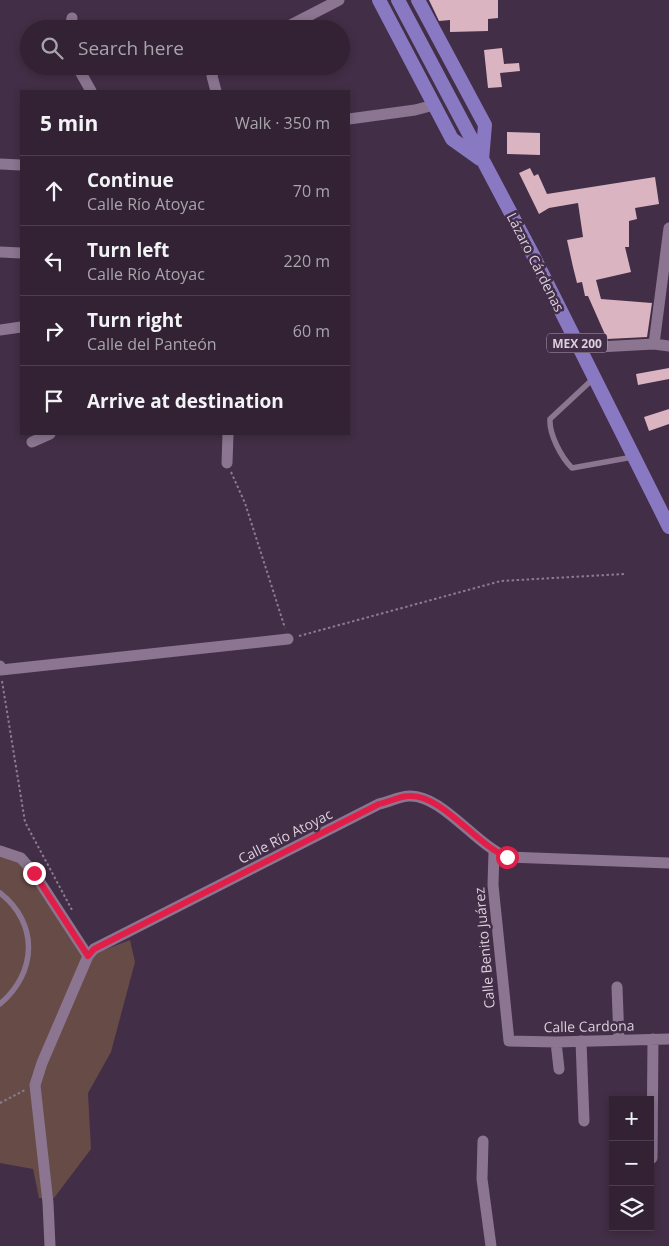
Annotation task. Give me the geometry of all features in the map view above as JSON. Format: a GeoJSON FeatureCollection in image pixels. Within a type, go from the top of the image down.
{"type":"FeatureCollection","features":[{"type":"Feature","properties":{"kind":"main road","name":"MEX 200"},"geometry":{"type":"LineString","coordinates":[[379,0],[452,139],[482,161]]}},
{"type":"Feature","properties":{"kind":"main road","name":"Lázaro Cárdenas"},"geometry":{"type":"LineString","coordinates":[[398,0],[580,348],[668,524]]}},
{"type":"Feature","properties":{"kind":"main road"},"geometry":{"type":"LineString","coordinates":[[418,0],[485,125],[482,161]]}},
{"type":"Feature","properties":{"kind":"street"},"geometry":{"type":"LineString","coordinates":[[301,20],[339,0]]}},
{"type":"Feature","properties":{"kind":"street"},"geometry":{"type":"LineString","coordinates":[[82,75],[90,90]]}},
{"type":"Feature","properties":{"kind":"street"},"geometry":{"type":"LineString","coordinates":[[212,75],[216,90]]}},
{"type":"Feature","properties":{"kind":"street"},"geometry":{"type":"LineString","coordinates":[[350,118],[415,110],[434,105]]}},
{"type":"Feature","properties":{"kind":"street"},"geometry":{"type":"LineString","coordinates":[[0,164],[20,165]]}},
{"type":"Feature","properties":{"kind":"street"},"geometry":{"type":"LineString","coordinates":[[654,344],[669,228]]}},
{"type":"Feature","properties":{"kind":"street"},"geometry":{"type":"LineString","coordinates":[[0,252],[20,253]]}},
{"type":"Feature","properties":{"kind":"street"},"geometry":{"type":"LineString","coordinates":[[0,330],[20,328]]}},
{"type":"Feature","properties":{"kind":"street"},"geometry":{"type":"LineString","coordinates":[[580,348],[654,344],[669,346]]}},
{"type":"Feature","properties":{"kind":"street"},"geometry":{"type":"LineString","coordinates":[[32,442],[47,435]]}},
{"type":"Feature","properties":{"kind":"street"},"geometry":{"type":"LineString","coordinates":[[227,463],[228,435]]}},
{"type":"Feature","properties":{"kind":"street"},"geometry":{"type":"LineString","coordinates":[[0,666],[1,670],[288,639]]}},
{"type":"Feature","properties":{"kind":"street","name":"Calle Río Atoyac"},"geometry":{"type":"LineString","coordinates":[[88,956],[94,949],[379,804],[410,796],[436,803],[494,852],[507,857],[532,860],[669,863]]}},
{"type":"Feature","properties":{"kind":"street"},"geometry":{"type":"LineString","coordinates":[[0,851],[21,858],[34,873],[88,956],[42,1062],[35,1085],[48,1203],[50,1246]]}},
{"type":"Feature","properties":{"kind":"street","name":"Calle Benito Juárez"},"geometry":{"type":"LineString","coordinates":[[494,852],[493,885],[509,1041]]}},
{"type":"Feature","properties":{"kind":"street"},"geometry":{"type":"LineString","coordinates":[[617,988],[619,1040]]}},
{"type":"Feature","properties":{"kind":"street","name":"Calle Cardona"},"geometry":{"type":"LineString","coordinates":[[509,1041],[556,1042],[669,1038]]}},
{"type":"Feature","properties":{"kind":"street"},"geometry":{"type":"LineString","coordinates":[[652,1141],[653,1039]]}},
{"type":"Feature","properties":{"kind":"street"},"geometry":{"type":"LineString","coordinates":[[581,1041],[584,1121]]}},
{"type":"Feature","properties":{"kind":"street"},"geometry":{"type":"LineString","coordinates":[[556,1042],[559,1069]]}},
{"type":"Feature","properties":{"kind":"street"},"geometry":{"type":"LineString","coordinates":[[483,1141],[482,1170],[491,1246]]}},
{"type":"Feature","properties":{"kind":"lane"},"geometry":{"type":"LineString","coordinates":[[594,378],[550,419],[549,428],[566,462],[572,468],[634,456]]}},
{"type":"Feature","properties":{"kind":"lane"},"geometry":{"type":"LineString","coordinates":[[0,893],[11,902],[26,927],[29,938],[26,966],[20,981],[0,1004]]}},
{"type":"Feature","properties":{"kind":"path"},"geometry":{"type":"LineString","coordinates":[[227,463],[245,503],[288,639],[501,581],[624,574]]}},
{"type":"Feature","properties":{"kind":"path"},"geometry":{"type":"LineString","coordinates":[[1,670],[25,822],[75,915]]}},
{"type":"Feature","properties":{"kind":"path"},"geometry":{"type":"LineString","coordinates":[[0,1103],[35,1085]]}},
{"type":"Feature","properties":{"kind":"shaded area"},"geometry":{"type":"Polygon","coordinates":[[[0,854],[18,859],[36,881],[83,958],[130,940],[135,962],[111,1052],[88,1093],[91,1149],[54,1198],[39,1198],[33,1169],[0,1163],[0,854]]]}},
{"type":"Feature","properties":{"kind":"building"},"geometry":{"type":"Polygon","coordinates":[[[429,0],[498,0],[498,18],[488,19],[488,31],[450,32],[450,20],[439,21],[429,0]]]}},
{"type":"Feature","properties":{"kind":"building"},"geometry":{"type":"Polygon","coordinates":[[[502,48],[504,64],[519,63],[520,71],[500,73],[502,87],[488,88],[484,50],[502,48]]]}},
{"type":"Feature","properties":{"kind":"building"},"geometry":{"type":"Polygon","coordinates":[[[507,132],[540,133],[540,155],[507,154],[507,132]]]}},
{"type":"Feature","properties":{"kind":"building"},"geometry":{"type":"Polygon","coordinates":[[[530,168],[534,176],[538,174],[547,194],[655,177],[659,204],[635,208],[637,219],[629,221],[629,247],[625,247],[631,272],[596,280],[601,299],[652,303],[647,337],[607,339],[588,296],[585,296],[582,282],[577,283],[567,240],[583,237],[578,203],[549,208],[539,214],[519,173],[530,168]]]}},
{"type":"Feature","properties":{"kind":"building"},"geometry":{"type":"Polygon","coordinates":[[[669,368],[669,379],[638,385],[636,374],[669,368]]]}},
{"type":"Feature","properties":{"kind":"building"},"geometry":{"type":"Polygon","coordinates":[[[669,409],[669,424],[649,431],[644,417],[669,409]]]}},
{"type":"Feature","properties":{"kind":"route"},"geometry":{"type":"LineString","coordinates":[[34,873],[79,945],[88,956],[94,949],[379,804],[410,796],[436,803],[494,852],[507,857]]}}]}
